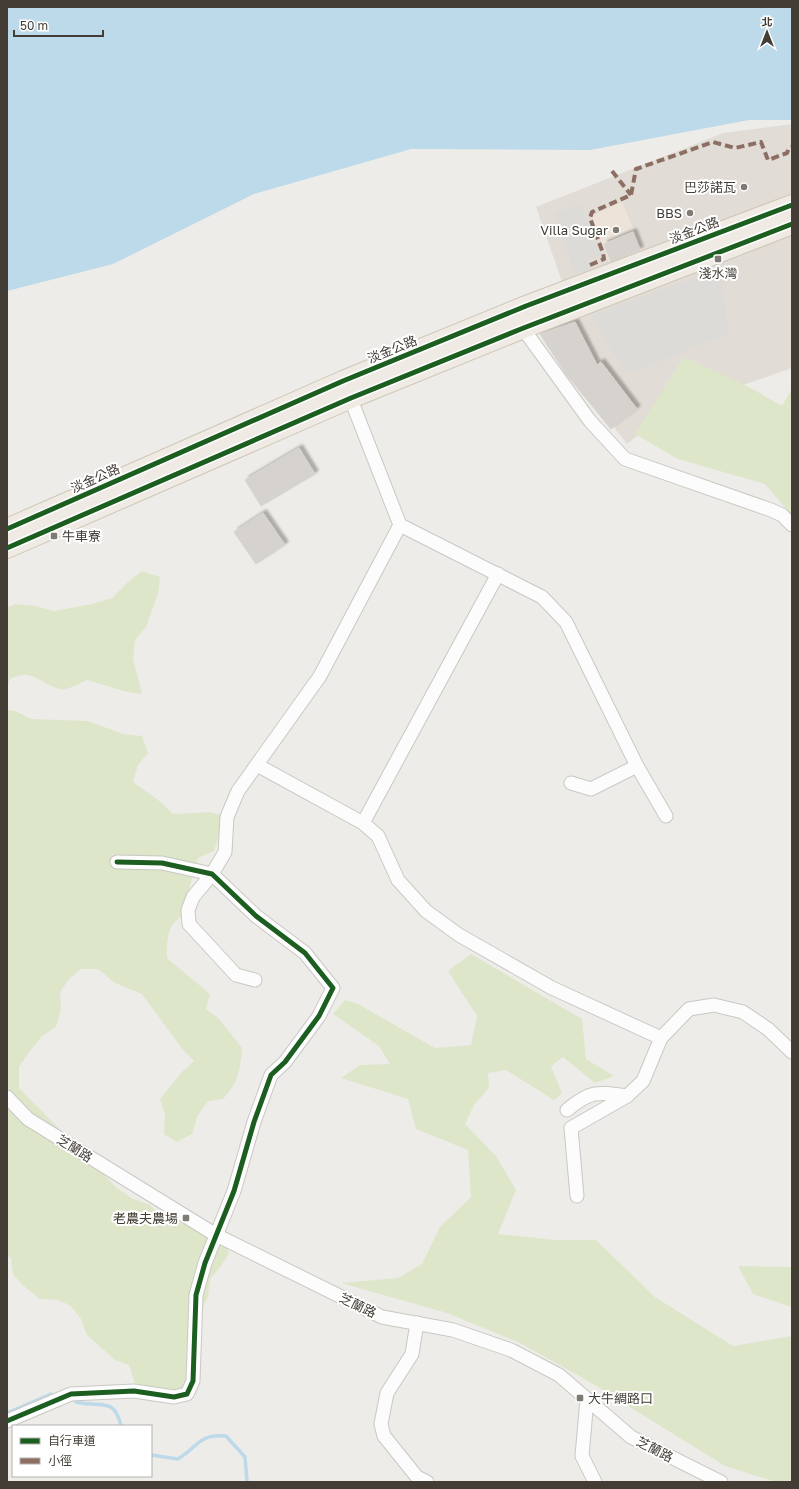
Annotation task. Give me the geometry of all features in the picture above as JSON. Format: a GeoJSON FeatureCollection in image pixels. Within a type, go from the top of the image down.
{"type":"FeatureCollection","features":[{"type":"Feature","properties":{"kind":"main road","name":"淡金公路"},"geometry":{"type":"LineString","coordinates":[[7,529],[517,320],[792,205]]}},
{"type":"Feature","properties":{"kind":"main road","name":"淡金公路"},"geometry":{"type":"LineString","coordinates":[[517,320],[792,224]]}},
{"type":"Feature","properties":{"kind":"main road","name":"淡金公路"},"geometry":{"type":"LineString","coordinates":[[7,548],[347,390]]}},
{"type":"Feature","properties":{"kind":"street"},"geometry":{"type":"LineString","coordinates":[[517,320],[590,421],[625,459],[771,510],[782,516],[792,525]]}},
{"type":"Feature","properties":{"kind":"street"},"geometry":{"type":"LineString","coordinates":[[347,390],[400,525],[542,597],[566,622],[637,766],[666,816]]}},
{"type":"Feature","properties":{"kind":"street"},"geometry":{"type":"LineString","coordinates":[[255,980],[236,975],[189,924],[188,910],[193,897],[212,874],[225,852],[227,817],[238,791],[320,676],[400,525]]}},
{"type":"Feature","properties":{"kind":"street"},"geometry":{"type":"LineString","coordinates":[[363,823],[498,574]]}},
{"type":"Feature","properties":{"kind":"street"},"geometry":{"type":"LineString","coordinates":[[257,765],[363,823],[378,836],[398,880],[426,911],[454,931],[552,988],[661,1038]]}},
{"type":"Feature","properties":{"kind":"street"},"geometry":{"type":"LineString","coordinates":[[571,783],[591,789],[637,766]]}},
{"type":"Feature","properties":{"kind":"street"},"geometry":{"type":"LineString","coordinates":[[7,1422],[71,1394],[134,1391],[174,1397],[187,1394],[193,1381],[196,1295],[205,1263],[234,1191],[254,1122],[271,1075],[285,1062],[319,1016],[333,988],[305,953],[256,916],[212,874],[162,863],[117,862]]}},
{"type":"Feature","properties":{"kind":"street"},"geometry":{"type":"LineString","coordinates":[[577,1196],[571,1128],[627,1096],[643,1081],[661,1038],[689,1009],[714,1005],[743,1012],[768,1029],[792,1052]]}},
{"type":"Feature","properties":{"kind":"street"},"geometry":{"type":"LineString","coordinates":[[567,1110],[584,1096],[604,1093],[627,1096]]}},
{"type":"Feature","properties":{"kind":"street","name":"芝蘭路"},"geometry":{"type":"LineString","coordinates":[[7,1097],[28,1119],[216,1235],[382,1317],[453,1330],[511,1350],[559,1375],[631,1437],[720,1482]]}},
{"type":"Feature","properties":{"kind":"street"},"geometry":{"type":"LineString","coordinates":[[417,1323],[412,1354],[387,1393],[381,1424],[384,1436],[417,1477],[427,1482]]}},
{"type":"Feature","properties":{"kind":"street"},"geometry":{"type":"LineString","coordinates":[[587,1399],[582,1456],[595,1482]]}},
{"type":"Feature","properties":{"kind":"shaded area"},"geometry":{"type":"Polygon","coordinates":[[[792,124],[792,368],[669,411],[627,444],[516,300],[562,282],[536,207],[723,133],[792,124]]]}},
{"type":"Feature","properties":{"kind":"shaded area","name":"Villa Sugar"},"geometry":{"type":"Polygon","coordinates":[[[622,202],[643,252],[610,265],[592,216],[622,202]]]}},
{"type":"Feature","properties":{"kind":"shaded area"},"geometry":{"type":"Polygon","coordinates":[[[581,204],[601,255],[588,260],[591,269],[575,275],[554,213],[581,204]]]}},
{"type":"Feature","properties":{"kind":"shaded area"},"geometry":{"type":"Polygon","coordinates":[[[720,268],[729,334],[626,374],[591,316],[720,268]]]}},
{"type":"Feature","properties":{"kind":"green space"},"geometry":{"type":"Polygon","coordinates":[[[684,357],[751,388],[782,406],[792,388],[792,516],[765,484],[678,459],[635,434],[684,357]]]}},
{"type":"Feature","properties":{"kind":"green space"},"geometry":{"type":"Polygon","coordinates":[[[142,571],[160,577],[158,594],[146,627],[135,640],[133,659],[142,694],[127,692],[87,680],[76,686],[61,689],[28,675],[10,679],[7,688],[7,608],[15,604],[35,606],[54,611],[92,604],[112,598],[142,571]]]}},
{"type":"Feature","properties":{"kind":"green space"},"geometry":{"type":"Polygon","coordinates":[[[7,710],[15,711],[31,719],[88,721],[123,734],[142,736],[148,753],[138,765],[133,782],[162,803],[173,814],[210,812],[231,818],[219,834],[214,851],[198,858],[188,893],[190,910],[173,924],[168,935],[167,949],[167,958],[210,994],[206,1009],[219,1019],[242,1048],[236,1081],[223,1099],[208,1101],[198,1115],[192,1134],[177,1142],[164,1134],[165,1115],[160,1099],[181,1073],[194,1061],[183,1050],[142,994],[115,983],[98,969],[81,969],[69,979],[60,992],[61,1009],[56,1027],[42,1036],[19,1067],[19,1088],[117,1188],[133,1199],[150,1205],[164,1220],[185,1224],[206,1224],[221,1235],[229,1253],[221,1266],[210,1279],[208,1297],[192,1329],[200,1365],[179,1394],[146,1392],[135,1383],[129,1365],[115,1360],[87,1335],[81,1319],[71,1306],[58,1300],[40,1299],[25,1287],[13,1275],[11,1258],[7,1255],[7,710]]]}},
{"type":"Feature","properties":{"kind":"green space"},"geometry":{"type":"Polygon","coordinates":[[[471,954],[582,1019],[586,1059],[614,1076],[595,1083],[563,1057],[551,1066],[562,1093],[554,1100],[506,1070],[488,1073],[489,1088],[474,1105],[465,1124],[496,1156],[516,1190],[498,1234],[555,1240],[596,1240],[655,1297],[733,1346],[792,1336],[792,1482],[776,1482],[725,1466],[583,1378],[518,1342],[447,1313],[341,1283],[398,1278],[422,1264],[440,1227],[471,1197],[468,1150],[416,1129],[408,1099],[341,1078],[360,1065],[390,1064],[379,1046],[333,1014],[345,1000],[358,1004],[435,1048],[471,1045],[477,1016],[448,971],[471,954]]]}},
{"type":"Feature","properties":{"kind":"green space"},"geometry":{"type":"Polygon","coordinates":[[[738,1266],[792,1267],[792,1309],[791,1307],[753,1294],[738,1266]]]}},
{"type":"Feature","properties":{"kind":"water"},"geometry":{"type":"Polygon","coordinates":[[[7,7],[792,7],[792,120],[749,120],[590,150],[411,149],[254,194],[113,264],[7,291],[7,7]]]}},
{"type":"Feature","properties":{"kind":"building"},"geometry":{"type":"Polygon","coordinates":[[[633,232],[640,250],[611,262],[604,244],[633,232]]]}},
{"type":"Feature","properties":{"kind":"building"},"geometry":{"type":"Polygon","coordinates":[[[575,322],[597,365],[601,362],[637,409],[611,429],[566,374],[540,334],[575,322]]]}},
{"type":"Feature","properties":{"kind":"building"},"geometry":{"type":"Polygon","coordinates":[[[299,448],[315,474],[261,506],[245,480],[299,448]]]}},
{"type":"Feature","properties":{"kind":"building"},"geometry":{"type":"Polygon","coordinates":[[[263,513],[285,545],[256,564],[234,532],[263,513]]]}},
{"type":"Feature","properties":{"kind":"waterway"},"geometry":{"type":"LineString","coordinates":[[7,1413],[51,1394]]}},
{"type":"Feature","properties":{"kind":"waterway"},"geometry":{"type":"LineString","coordinates":[[76,1402],[105,1405],[110,1407],[115,1410],[121,1425]]}},
{"type":"Feature","properties":{"kind":"waterway"},"geometry":{"type":"LineString","coordinates":[[152,1455],[178,1459],[204,1439],[217,1436],[226,1436],[245,1457],[247,1482]]}},
{"type":"Feature","properties":{"kind":"marked path"},"geometry":{"type":"LineString","coordinates":[[590,265],[604,259],[590,218],[592,212],[631,195],[636,169],[713,142],[735,148],[761,142],[768,160],[787,153],[789,148],[792,147]]}},
{"type":"Feature","properties":{"kind":"marked path"},"geometry":{"type":"LineString","coordinates":[[612,171],[631,195]]}},
{"type":"Feature","properties":{"kind":"cycle path"},"geometry":{"type":"LineString","coordinates":[[7,529],[343,381],[526,306],[792,205]]}},
{"type":"Feature","properties":{"kind":"cycle path"},"geometry":{"type":"LineString","coordinates":[[7,548],[351,398],[521,329],[792,224]]}},
{"type":"Feature","properties":{"kind":"cycle path"},"geometry":{"type":"LineString","coordinates":[[7,1421],[71,1394],[134,1391],[174,1397],[187,1394],[193,1381],[196,1295],[205,1263],[234,1191],[254,1122],[271,1075],[285,1062],[319,1016],[333,988],[305,953],[256,916],[212,874],[162,863],[117,862]]}},
{"type":"Feature","properties":{"kind":"place","name":"巴莎諾瓦"},"geometry":{"type":"Point","coordinates":[744,187]}},
{"type":"Feature","properties":{"kind":"place","name":"BBS"},"geometry":{"type":"Point","coordinates":[690,213]}},
{"type":"Feature","properties":{"kind":"place","name":"Villa Sugar"},"geometry":{"type":"Point","coordinates":[616,230]}},
{"type":"Feature","properties":{"kind":"place","name":"淺水灣"},"geometry":{"type":"Point","coordinates":[718,259]}},
{"type":"Feature","properties":{"kind":"place","name":"牛車寮"},"geometry":{"type":"Point","coordinates":[54,536]}},
{"type":"Feature","properties":{"kind":"place","name":"老農夫農場"},"geometry":{"type":"Point","coordinates":[186,1218]}},
{"type":"Feature","properties":{"kind":"place","name":"大牛綢路口"},"geometry":{"type":"Point","coordinates":[580,1398]}}]}
